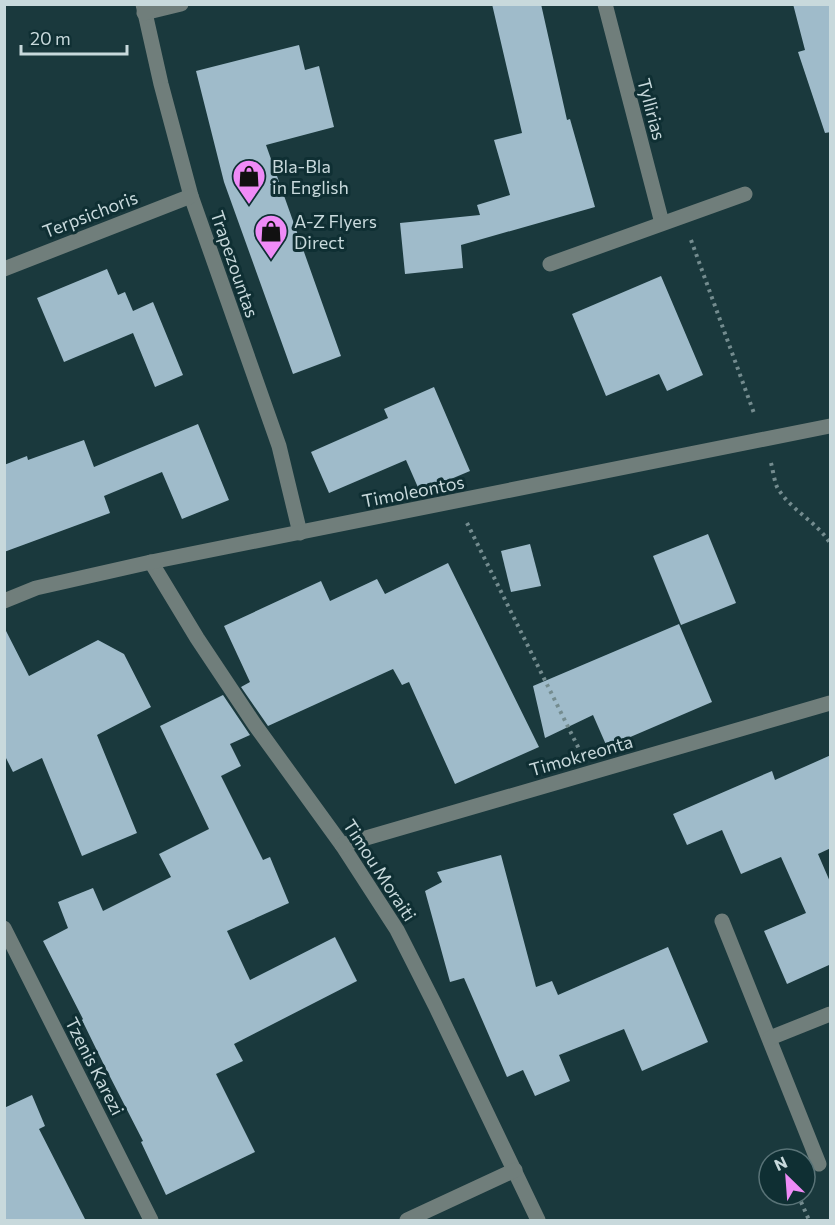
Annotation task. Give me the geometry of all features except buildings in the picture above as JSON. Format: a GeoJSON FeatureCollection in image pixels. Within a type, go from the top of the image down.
{"type":"FeatureCollection","features":[{"type":"Feature","properties":{"kind":"street"},"geometry":{"type":"LineString","coordinates":[[144,9],[181,4]]}},
{"type":"Feature","properties":{"kind":"street","name":"Tyllirias"},"geometry":{"type":"LineString","coordinates":[[604,4],[662,223]]}},
{"type":"Feature","properties":{"kind":"street","name":"Trapezountas"},"geometry":{"type":"LineString","coordinates":[[144,9],[190,196],[279,446],[300,533]]}},
{"type":"Feature","properties":{"kind":"street"},"geometry":{"type":"LineString","coordinates":[[550,264],[745,194]]}},
{"type":"Feature","properties":{"kind":"street","name":"Terpsichoris"},"geometry":{"type":"LineString","coordinates":[[4,269],[190,196]]}},
{"type":"Feature","properties":{"kind":"street","name":"Timoleontos"},"geometry":{"type":"LineString","coordinates":[[4,601],[36,588],[151,562],[831,426]]}},
{"type":"Feature","properties":{"kind":"street","name":"Timou Moraiti"},"geometry":{"type":"LineString","coordinates":[[151,562],[197,638],[255,725],[342,844],[397,930],[538,1221]]}},
{"type":"Feature","properties":{"kind":"street","name":"Timokreonta"},"geometry":{"type":"LineString","coordinates":[[342,844],[831,704]]}},
{"type":"Feature","properties":{"kind":"street"},"geometry":{"type":"LineString","coordinates":[[722,921],[819,1164]]}},
{"type":"Feature","properties":{"kind":"street","name":"Tzenis Karezi"},"geometry":{"type":"LineString","coordinates":[[4,928],[151,1221]]}},
{"type":"Feature","properties":{"kind":"street"},"geometry":{"type":"LineString","coordinates":[[770,1038],[831,1014]]}},
{"type":"Feature","properties":{"kind":"street"},"geometry":{"type":"LineString","coordinates":[[407,1221],[514,1170]]}},
{"type":"Feature","properties":{"kind":"path"},"geometry":{"type":"LineString","coordinates":[[682,217],[764,439],[777,486],[792,506],[824,533],[831,543]]}},
{"type":"Feature","properties":{"kind":"path"},"geometry":{"type":"LineString","coordinates":[[457,502],[591,773]]}},
{"type":"Feature","properties":{"kind":"path"},"geometry":{"type":"LineString","coordinates":[[803,1207],[809,1221]]}},
{"type":"Feature","properties":{"kind":"place","name":"Bla-Bla in English"},"geometry":{"type":"Point","coordinates":[249,205]}},
{"type":"Feature","properties":{"kind":"place","name":"A-Z Flyers Direct"},"geometry":{"type":"Point","coordinates":[271,260]}}]}
